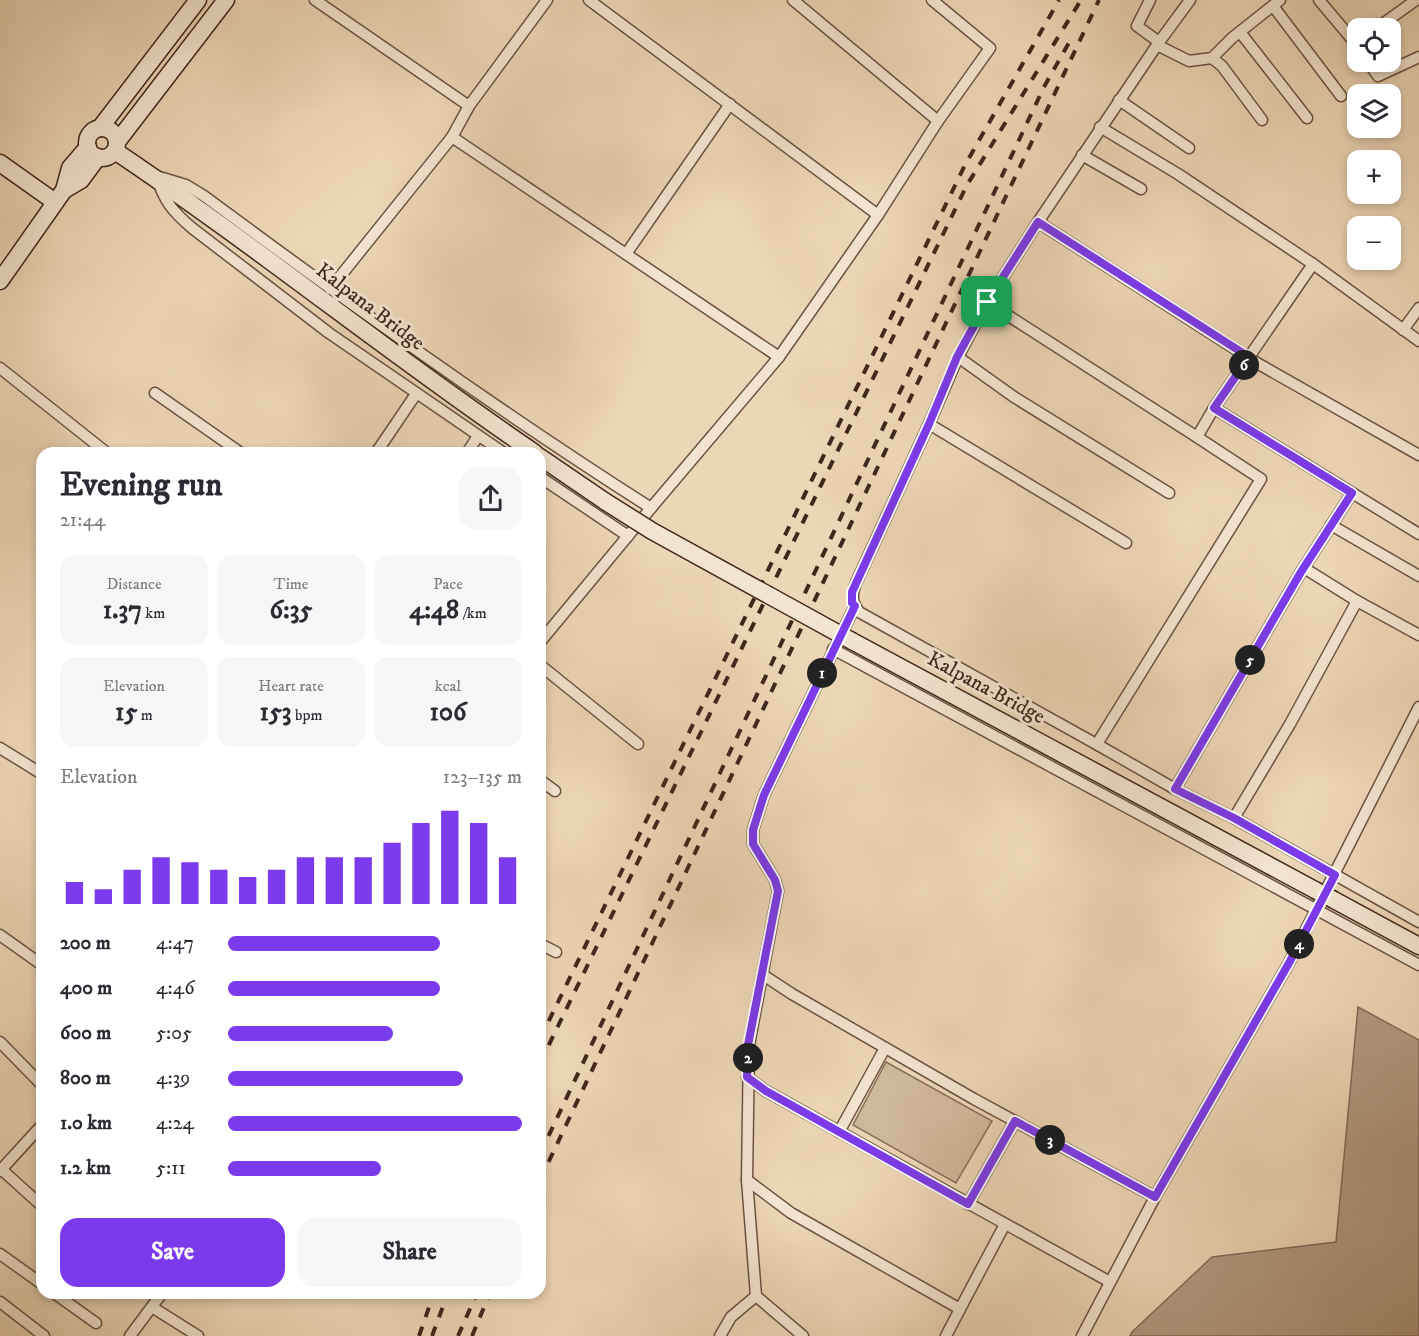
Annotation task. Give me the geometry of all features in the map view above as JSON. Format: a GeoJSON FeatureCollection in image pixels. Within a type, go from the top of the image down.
{"type":"FeatureCollection","features":[{"type":"Feature","properties":{"kind":"main road"},"geometry":{"type":"LineString","coordinates":[[198,0],[100,128],[91,133],[88,142],[93,152],[108,157],[226,0]]}},
{"type":"Feature","properties":{"kind":"main road"},"geometry":{"type":"LineString","coordinates":[[100,128],[111,131],[116,146]]}},
{"type":"Feature","properties":{"kind":"main road","name":"Kalpana Bridge"},"geometry":{"type":"LineString","coordinates":[[116,146],[158,180],[421,374],[526,447]]}},
{"type":"Feature","properties":{"kind":"main road"},"geometry":{"type":"LineString","coordinates":[[0,281],[60,196],[70,168],[93,152]]}},
{"type":"Feature","properties":{"kind":"main road"},"geometry":{"type":"LineString","coordinates":[[0,163],[60,196]]}},
{"type":"Feature","properties":{"kind":"main road","name":"Kalpana Bridge"},"geometry":{"type":"LineString","coordinates":[[546,461],[652,531],[1419,946]]}},
{"type":"Feature","properties":{"kind":"street"},"geometry":{"type":"LineString","coordinates":[[315,0],[469,106]]}},
{"type":"Feature","properties":{"kind":"street"},"geometry":{"type":"LineString","coordinates":[[330,289],[452,137],[469,106],[547,0]]}},
{"type":"Feature","properties":{"kind":"street"},"geometry":{"type":"LineString","coordinates":[[589,0],[878,215]]}},
{"type":"Feature","properties":{"kind":"street"},"geometry":{"type":"LineString","coordinates":[[792,0],[938,121]]}},
{"type":"Feature","properties":{"kind":"street"},"geometry":{"type":"LineString","coordinates":[[546,635],[779,357],[990,48],[932,0]]}},
{"type":"Feature","properties":{"kind":"street"},"geometry":{"type":"LineString","coordinates":[[1150,0],[1137,26],[1158,44],[1189,61],[1212,58],[1276,3],[1341,96]]}},
{"type":"Feature","properties":{"kind":"street"},"geometry":{"type":"LineString","coordinates":[[1190,0],[1100,127],[987,302],[957,357],[852,592],[852,603],[860,612],[1175,789],[1234,818],[1419,922]]}},
{"type":"Feature","properties":{"kind":"street"},"geometry":{"type":"LineString","coordinates":[[1319,0],[1347,32]]}},
{"type":"Feature","properties":{"kind":"street"},"geometry":{"type":"LineString","coordinates":[[1391,18],[1416,0]]}},
{"type":"Feature","properties":{"kind":"street"},"geometry":{"type":"LineString","coordinates":[[1240,32],[1306,118]]}},
{"type":"Feature","properties":{"kind":"street"},"geometry":{"type":"LineString","coordinates":[[1401,65],[1419,57]]}},
{"type":"Feature","properties":{"kind":"street"},"geometry":{"type":"LineString","coordinates":[[1212,58],[1222,66],[1262,120]]}},
{"type":"Feature","properties":{"kind":"street"},"geometry":{"type":"LineString","coordinates":[[1119,100],[1189,148]]}},
{"type":"Feature","properties":{"kind":"street"},"geometry":{"type":"LineString","coordinates":[[626,254],[730,104]]}},
{"type":"Feature","properties":{"kind":"street"},"geometry":{"type":"LineString","coordinates":[[1100,127],[1178,174],[1313,264],[1419,341]]}},
{"type":"Feature","properties":{"kind":"street"},"geometry":{"type":"LineString","coordinates":[[452,137],[779,357]]}},
{"type":"Feature","properties":{"kind":"street"},"geometry":{"type":"LineString","coordinates":[[1082,155],[1142,189]]}},
{"type":"Feature","properties":{"kind":"street"},"geometry":{"type":"LineString","coordinates":[[495,447],[329,333],[192,228],[174,213],[163,197],[156,177],[186,185],[204,196],[442,370],[651,508]]}},
{"type":"Feature","properties":{"kind":"street"},"geometry":{"type":"LineString","coordinates":[[1038,222],[1249,357],[1419,455]]}},
{"type":"Feature","properties":{"kind":"street"},"geometry":{"type":"LineString","coordinates":[[1197,436],[1313,264]]}},
{"type":"Feature","properties":{"kind":"street"},"geometry":{"type":"LineString","coordinates":[[987,302],[1261,479],[1188,594],[1098,745]]}},
{"type":"Feature","properties":{"kind":"street"},"geometry":{"type":"LineString","coordinates":[[1403,330],[1419,308]]}},
{"type":"Feature","properties":{"kind":"street"},"geometry":{"type":"LineString","coordinates":[[957,357],[1014,398],[1169,493]]}},
{"type":"Feature","properties":{"kind":"street"},"geometry":{"type":"LineString","coordinates":[[0,368],[100,447]]}},
{"type":"Feature","properties":{"kind":"street"},"geometry":{"type":"LineString","coordinates":[[155,393],[232,447]]}},
{"type":"Feature","properties":{"kind":"street"},"geometry":{"type":"LineString","coordinates":[[380,447],[416,394]]}},
{"type":"Feature","properties":{"kind":"street"},"geometry":{"type":"LineString","coordinates":[[1214,408],[1419,534]]}},
{"type":"Feature","properties":{"kind":"street"},"geometry":{"type":"LineString","coordinates":[[929,424],[1126,543]]}},
{"type":"Feature","properties":{"kind":"street"},"geometry":{"type":"LineString","coordinates":[[471,447],[478,436]]}},
{"type":"Feature","properties":{"kind":"street"},"geometry":{"type":"LineString","coordinates":[[546,481],[628,536]]}},
{"type":"Feature","properties":{"kind":"street"},"geometry":{"type":"LineString","coordinates":[[1175,789],[1304,568],[1352,493]]}},
{"type":"Feature","properties":{"kind":"street"},"geometry":{"type":"LineString","coordinates":[[1331,525],[1419,576]]}},
{"type":"Feature","properties":{"kind":"street"},"geometry":{"type":"LineString","coordinates":[[1304,568],[1357,601],[1419,635]]}},
{"type":"Feature","properties":{"kind":"street"},"geometry":{"type":"LineString","coordinates":[[1234,818],[1290,724],[1357,601]]}},
{"type":"Feature","properties":{"kind":"street"},"geometry":{"type":"LineString","coordinates":[[803,1336],[756,1296],[747,1180],[748,1045],[778,891],[775,880],[753,844],[753,830],[764,795],[855,606]]}},
{"type":"Feature","properties":{"kind":"street"},"geometry":{"type":"LineString","coordinates":[[833,649],[1318,908],[1419,965]]}},
{"type":"Feature","properties":{"kind":"street"},"geometry":{"type":"LineString","coordinates":[[546,670],[638,744]]}},
{"type":"Feature","properties":{"kind":"street"},"geometry":{"type":"LineString","coordinates":[[1082,1336],[1155,1197],[1289,963],[1419,707]]}},
{"type":"Feature","properties":{"kind":"street"},"geometry":{"type":"LineString","coordinates":[[0,748],[36,770]]}},
{"type":"Feature","properties":{"kind":"street"},"geometry":{"type":"LineString","coordinates":[[546,784],[555,791]]}},
{"type":"Feature","properties":{"kind":"street"},"geometry":{"type":"LineString","coordinates":[[0,935],[36,961]]}},
{"type":"Feature","properties":{"kind":"street"},"geometry":{"type":"LineString","coordinates":[[546,947],[556,952]]}},
{"type":"Feature","properties":{"kind":"street"},"geometry":{"type":"LineString","coordinates":[[763,975],[885,1048],[1155,1197]]}},
{"type":"Feature","properties":{"kind":"street"},"geometry":{"type":"LineString","coordinates":[[0,1042],[36,1079]]}},
{"type":"Feature","properties":{"kind":"street"},"geometry":{"type":"LineString","coordinates":[[839,1132],[885,1048]]}},
{"type":"Feature","properties":{"kind":"street"},"geometry":{"type":"LineString","coordinates":[[747,1077],[766,1091],[1110,1281]]}},
{"type":"Feature","properties":{"kind":"street"},"geometry":{"type":"LineString","coordinates":[[968,1204],[1015,1121]]}},
{"type":"Feature","properties":{"kind":"street"},"geometry":{"type":"LineString","coordinates":[[36,1131],[1,1167],[36,1200]]}},
{"type":"Feature","properties":{"kind":"street"},"geometry":{"type":"LineString","coordinates":[[747,1180],[791,1213],[960,1309]]}},
{"type":"Feature","properties":{"kind":"street"},"geometry":{"type":"LineString","coordinates":[[946,1336],[1005,1224]]}},
{"type":"Feature","properties":{"kind":"street"},"geometry":{"type":"LineString","coordinates":[[0,1254],[36,1280]]}},
{"type":"Feature","properties":{"kind":"street"},"geometry":{"type":"LineString","coordinates":[[720,1336],[731,1317],[756,1296]]}},
{"type":"Feature","properties":{"kind":"street"},"geometry":{"type":"LineString","coordinates":[[62,1299],[96,1323]]}},
{"type":"Feature","properties":{"kind":"street"},"geometry":{"type":"LineString","coordinates":[[130,1336],[158,1299]]}},
{"type":"Feature","properties":{"kind":"street"},"geometry":{"type":"LineString","coordinates":[[0,1302],[44,1336]]}},
{"type":"Feature","properties":{"kind":"street"},"geometry":{"type":"LineString","coordinates":[[152,1307],[198,1336]]}},
{"type":"Feature","properties":{"kind":"shaded area"},"geometry":{"type":"Polygon","coordinates":[[[1358,1007],[1419,1040],[1419,1336],[1130,1336],[1212,1257],[1336,1242],[1358,1007]]]}},
{"type":"Feature","properties":{"kind":"shaded area"},"geometry":{"type":"Polygon","coordinates":[[[886,1062],[992,1121],[956,1183],[853,1125],[886,1062]]]}},
{"type":"Feature","properties":{"kind":"railway"},"geometry":{"type":"LineString","coordinates":[[546,1027],[965,165],[1059,0]]}},
{"type":"Feature","properties":{"kind":"railway"},"geometry":{"type":"LineString","coordinates":[[546,1051],[967,185],[1081,0]]}},
{"type":"Feature","properties":{"kind":"railway"},"geometry":{"type":"LineString","coordinates":[[546,1167],[1099,0]]}},
{"type":"Feature","properties":{"kind":"railway"},"geometry":{"type":"LineString","coordinates":[[546,1141],[1044,87],[1071,39]]}},
{"type":"Feature","properties":{"kind":"railway"},"geometry":{"type":"LineString","coordinates":[[419,1336],[432,1299]]}},
{"type":"Feature","properties":{"kind":"railway"},"geometry":{"type":"LineString","coordinates":[[432,1336],[446,1299]]}},
{"type":"Feature","properties":{"kind":"railway"},"geometry":{"type":"LineString","coordinates":[[458,1336],[474,1299]]}},
{"type":"Feature","properties":{"kind":"railway"},"geometry":{"type":"LineString","coordinates":[[472,1336],[487,1299]]}},
{"type":"Feature","properties":{"kind":"route"},"geometry":{"type":"LineString","coordinates":[[1038,222],[1249,357],[1214,408],[1352,493],[1301,572],[1175,789],[1234,818],[1335,875],[1289,963],[1155,1197],[1015,1121],[968,1204],[766,1091],[747,1077],[748,1045],[778,891],[775,880],[753,844],[753,830],[764,795],[855,606],[852,603],[852,592],[957,357],[987,302],[1038,222]]}}]}
